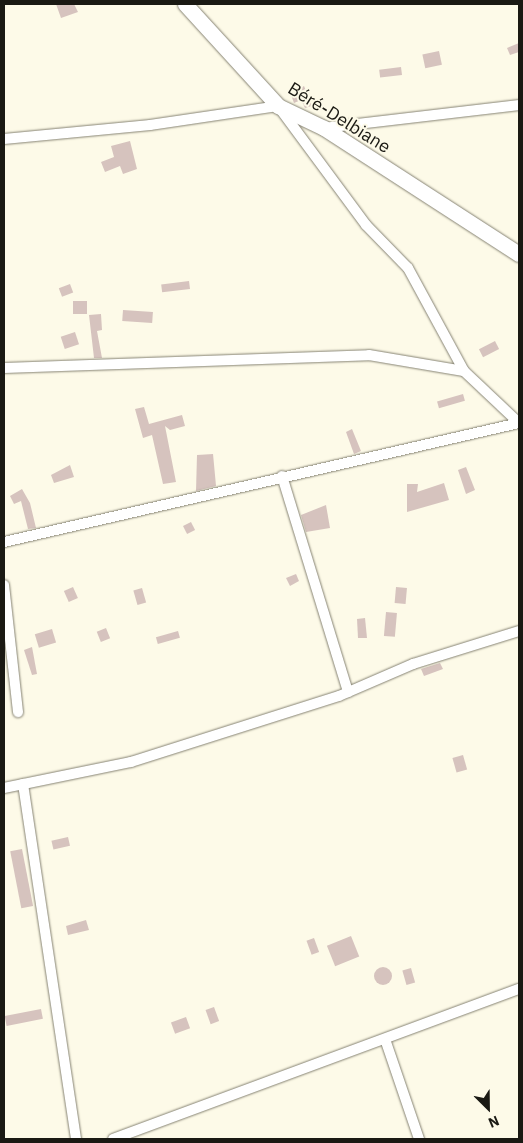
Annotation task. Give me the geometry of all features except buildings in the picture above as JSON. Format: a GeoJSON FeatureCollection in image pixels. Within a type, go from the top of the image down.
{"type":"FeatureCollection","features":[{"type":"Feature","properties":{"kind":"street","name":"Béré-Delbiane"},"geometry":{"type":"LineString","coordinates":[[186,4],[278,106],[324,128],[519,254]]}},
{"type":"Feature","properties":{"kind":"street"},"geometry":{"type":"LineString","coordinates":[[324,128],[519,105]]}},
{"type":"Feature","properties":{"kind":"street"},"geometry":{"type":"LineString","coordinates":[[4,139],[150,125],[278,106],[366,225],[408,268],[464,371],[519,423]]}},
{"type":"Feature","properties":{"kind":"street"},"geometry":{"type":"LineString","coordinates":[[4,368],[370,355],[464,371]]}},
{"type":"Feature","properties":{"kind":"street"},"geometry":{"type":"LineString","coordinates":[[4,542],[282,476],[519,423]]}},
{"type":"Feature","properties":{"kind":"street"},"geometry":{"type":"LineString","coordinates":[[282,476],[348,692]]}},
{"type":"Feature","properties":{"kind":"street"},"geometry":{"type":"LineString","coordinates":[[4,585],[18,712]]}},
{"type":"Feature","properties":{"kind":"street"},"geometry":{"type":"LineString","coordinates":[[4,788],[131,762],[348,692],[413,664],[519,630]]}},
{"type":"Feature","properties":{"kind":"street"},"geometry":{"type":"LineString","coordinates":[[23,784],[76,1139]]}},
{"type":"Feature","properties":{"kind":"street"},"geometry":{"type":"LineString","coordinates":[[113,1139],[519,989]]}},
{"type":"Feature","properties":{"kind":"street"},"geometry":{"type":"LineString","coordinates":[[385,1039],[419,1139]]}}]}
